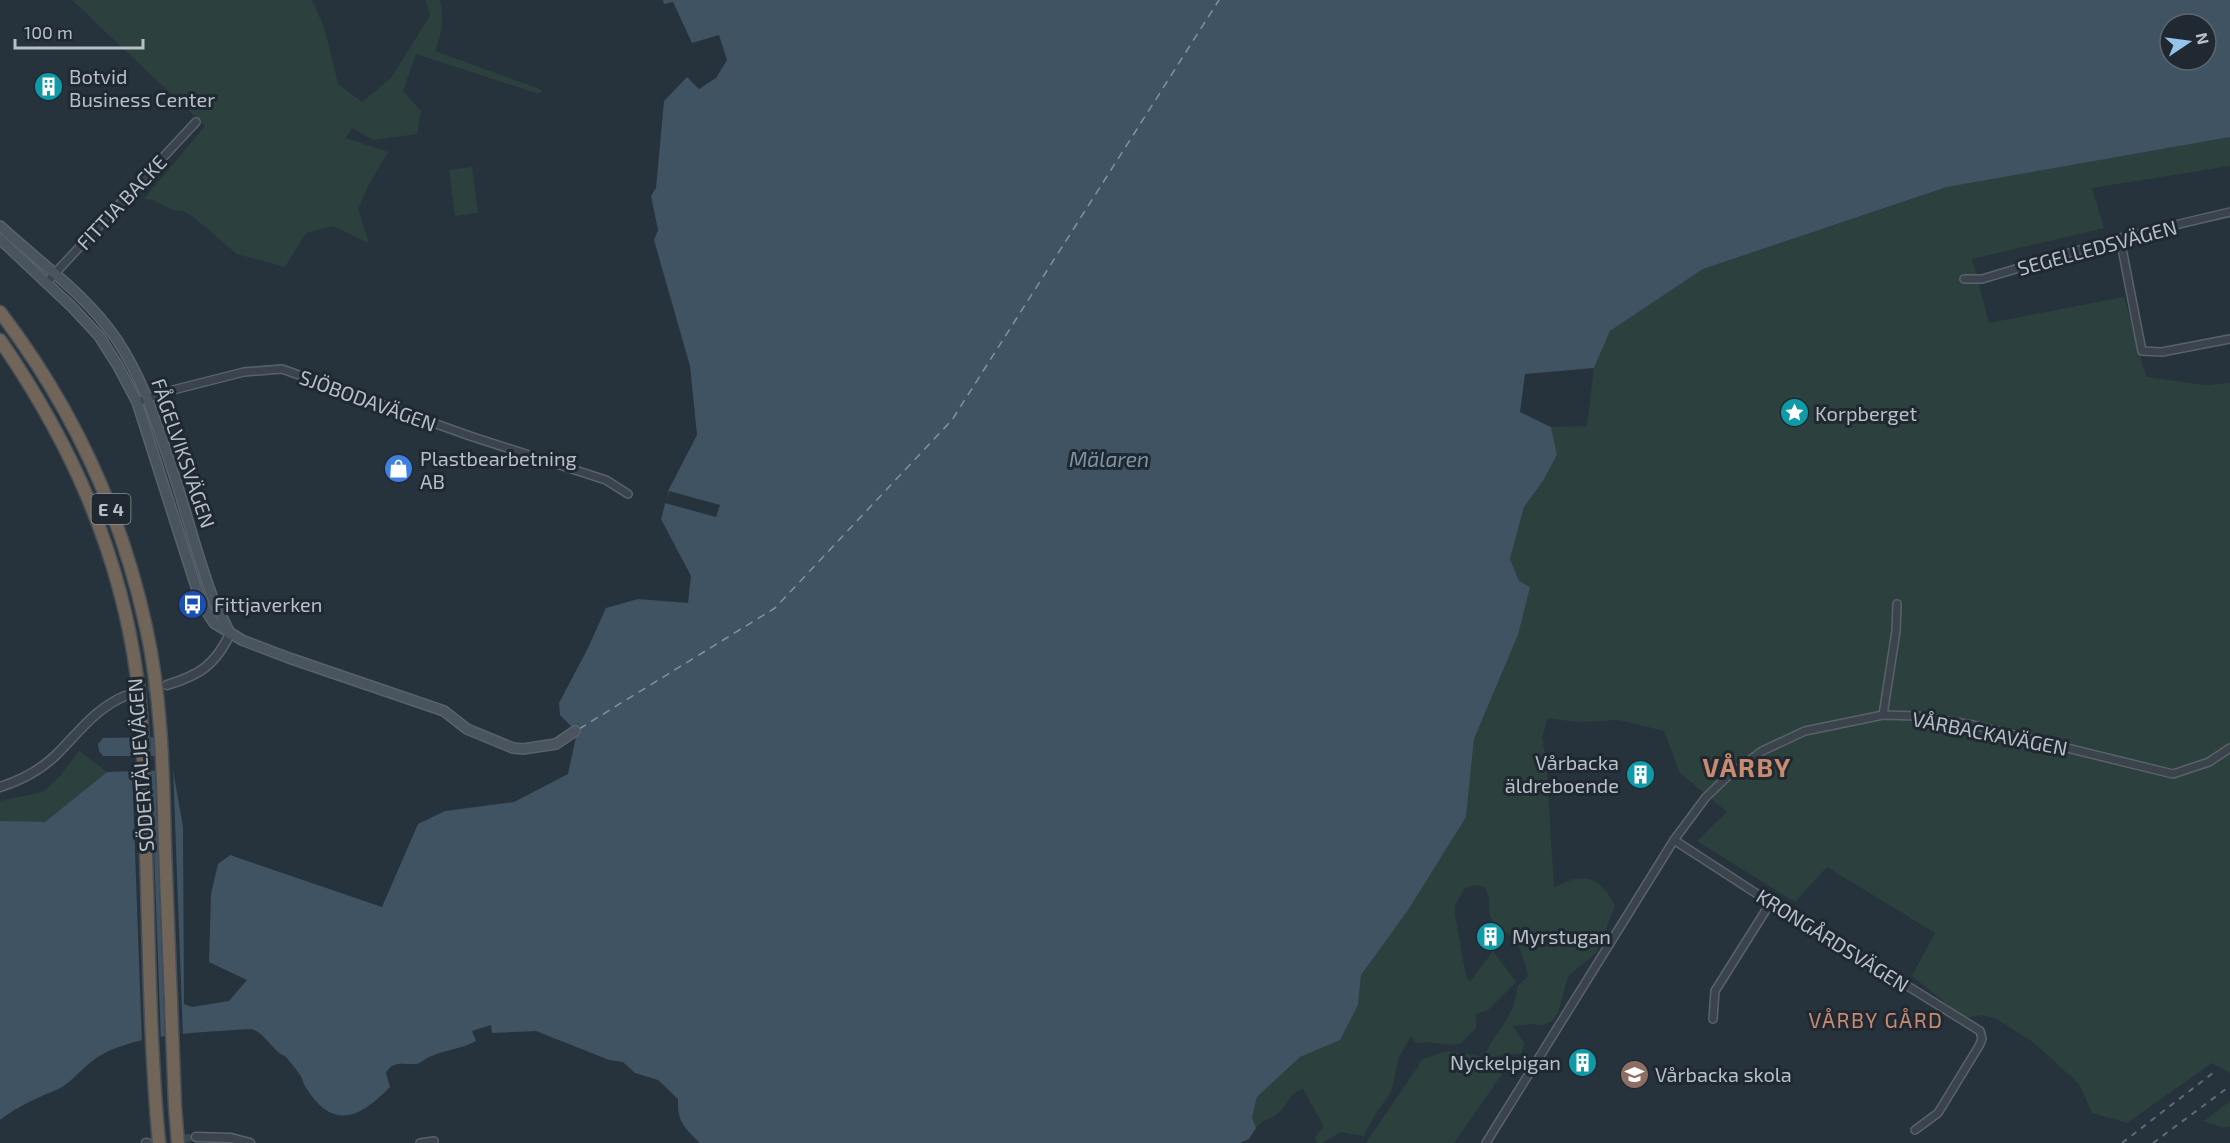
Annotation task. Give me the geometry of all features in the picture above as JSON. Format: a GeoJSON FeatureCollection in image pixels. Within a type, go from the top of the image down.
{"type":"FeatureCollection","features":[{"type":"Feature","properties":{"kind":"highway","name":"SÖDERTÄLJEVÄGEN"},"geometry":{"type":"LineString","coordinates":[[0,312],[41,370],[94,469],[130,566],[146,627],[161,730],[178,1143]]}},
{"type":"Feature","properties":{"kind":"highway","name":"SÖDERTÄLJEVÄGEN"},"geometry":{"type":"LineString","coordinates":[[0,340],[56,428],[78,474],[114,569],[128,628],[137,677],[142,731],[153,1054],[159,1143]]}},
{"type":"Feature","properties":{"kind":"main road","name":"FÅGELVIKSVÄGEN"},"geometry":{"type":"LineString","coordinates":[[0,226],[56,273],[102,320],[117,340],[140,380],[148,398],[213,599],[230,634]]}},
{"type":"Feature","properties":{"kind":"main road","name":"FÅGELVIKSVÄGEN"},"geometry":{"type":"LineString","coordinates":[[0,239],[99,336],[118,366],[137,402],[203,606],[214,622],[230,634],[289,658],[444,711],[467,729],[513,748],[556,744],[575,731]]}},
{"type":"Feature","properties":{"kind":"street","name":"FITTJA BACKE"},"geometry":{"type":"LineString","coordinates":[[46,283],[196,122]]}},
{"type":"Feature","properties":{"kind":"street","name":"SEGELLEDSVÄGEN"},"geometry":{"type":"LineString","coordinates":[[1964,279],[1982,279],[2120,238],[2230,212]]}},
{"type":"Feature","properties":{"kind":"street"},"geometry":{"type":"LineString","coordinates":[[2120,238],[2142,351],[2162,352],[2230,339]]}},
{"type":"Feature","properties":{"kind":"street","name":"SJÖBODAVÄGEN"},"geometry":{"type":"LineString","coordinates":[[137,402],[244,372],[282,369],[470,436],[606,480],[628,494]]}},
{"type":"Feature","properties":{"kind":"street"},"geometry":{"type":"LineString","coordinates":[[1883,715],[1896,631],[1897,603]]}},
{"type":"Feature","properties":{"kind":"street"},"geometry":{"type":"LineString","coordinates":[[167,685],[187,679],[203,670],[217,656],[230,634]]}},
{"type":"Feature","properties":{"kind":"street"},"geometry":{"type":"LineString","coordinates":[[0,787],[27,777],[40,769],[58,754],[97,712],[110,702],[125,696]]}},
{"type":"Feature","properties":{"kind":"street","name":"VÅRBACKAVÄGEN"},"geometry":{"type":"LineString","coordinates":[[1486,1143],[1674,840],[1706,797],[1727,777],[1762,751],[1804,731],[1883,715],[1917,716],[1973,725],[2173,774],[2209,762],[2230,748]]}},
{"type":"Feature","properties":{"kind":"street","name":"KRONGÅRDSVÄGEN"},"geometry":{"type":"LineString","coordinates":[[1674,840],[1810,929],[1877,967],[1980,1031],[1982,1039],[1979,1046],[1938,1113],[1915,1130]]}},
{"type":"Feature","properties":{"kind":"street"},"geometry":{"type":"LineString","coordinates":[[1713,1019],[1716,991],[1771,902]]}},
{"type":"Feature","properties":{"kind":"street"},"geometry":{"type":"LineString","coordinates":[[196,1137],[231,1138],[250,1143]]}},
{"type":"Feature","properties":{"kind":"street"},"geometry":{"type":"LineString","coordinates":[[420,1143],[434,1141]]}},
{"type":"Feature","properties":{"kind":"green space"},"geometry":{"type":"Polygon","coordinates":[[[72,0],[312,0],[325,30],[338,84],[362,102],[391,78],[430,16],[426,0],[440,0],[442,26],[435,51],[542,90],[539,94],[416,54],[403,91],[421,111],[417,134],[373,140],[352,128],[346,138],[388,152],[368,186],[358,209],[369,243],[333,226],[306,233],[285,267],[237,254],[192,216],[153,200],[144,199],[205,126],[72,0]]]}},
{"type":"Feature","properties":{"kind":"green space"},"geometry":{"type":"Polygon","coordinates":[[[2230,137],[2230,166],[2092,188],[2104,228],[1972,259],[1989,323],[2124,297],[2146,377],[2205,385],[2230,383],[2230,1073],[2212,1063],[2127,1123],[2092,1113],[2079,1084],[2033,1042],[1995,1018],[1982,1015],[1964,1018],[1912,976],[1935,933],[1827,867],[1795,902],[1697,841],[1727,812],[1680,773],[1664,731],[1619,720],[1578,722],[1548,718],[1542,738],[1546,759],[1554,887],[1573,880],[1590,879],[1605,890],[1615,906],[1596,953],[1568,976],[1558,1013],[1552,1021],[1542,1025],[1513,1026],[1524,1043],[1522,1053],[1491,1057],[1486,1052],[1514,1005],[1517,987],[1528,976],[1518,945],[1491,918],[1489,896],[1485,887],[1475,885],[1465,888],[1455,905],[1455,915],[1466,976],[1470,982],[1493,951],[1516,982],[1488,1010],[1476,1014],[1476,1028],[1460,1044],[1416,1043],[1411,1036],[1399,1057],[1391,1092],[1374,1116],[1364,1136],[1341,1132],[1322,1143],[1317,1143],[1315,1137],[1324,1126],[1303,1089],[1291,1096],[1277,1114],[1256,1128],[1252,1117],[1257,1097],[1300,1057],[1340,1039],[1358,1005],[1361,975],[1466,817],[1474,739],[1518,635],[1529,587],[1519,581],[1510,559],[1524,507],[1543,481],[1557,456],[1551,427],[1587,426],[1594,368],[1610,331],[1703,269],[1947,187],[2230,137]]]}},
{"type":"Feature","properties":{"kind":"green space"},"geometry":{"type":"Polygon","coordinates":[[[472,167],[478,213],[455,216],[449,170],[472,167]]]}},
{"type":"Feature","properties":{"kind":"green space"},"geometry":{"type":"Polygon","coordinates":[[[79,751],[107,772],[45,822],[0,822],[0,801],[43,792],[60,776],[79,751]]]}},
{"type":"Feature","properties":{"kind":"green space"},"geometry":{"type":"Polygon","coordinates":[[[1446,1051],[1480,1056],[1502,1074],[1454,1143],[1366,1143],[1423,1059],[1446,1051]]]}},
{"type":"Feature","properties":{"kind":"green space"},"geometry":{"type":"Polygon","coordinates":[[[2230,1101],[2230,1126],[2223,1128],[2204,1121],[2230,1101]]]}},
{"type":"Feature","properties":{"kind":"water","name":"Mälaren"},"geometry":{"type":"Polygon","coordinates":[[[663,0],[2230,0],[2230,137],[1947,187],[1703,269],[1610,331],[1594,368],[1525,374],[1520,412],[1551,427],[1557,455],[1543,481],[1524,507],[1510,559],[1519,581],[1530,587],[1518,635],[1474,739],[1466,817],[1408,910],[1361,975],[1358,1005],[1340,1040],[1300,1057],[1257,1097],[1252,1117],[1256,1128],[1249,1139],[1240,1143],[700,1143],[683,1124],[678,1099],[658,1080],[635,1073],[623,1062],[609,1060],[536,1031],[492,1033],[491,1025],[472,1031],[476,1041],[470,1044],[429,1057],[418,1063],[392,1066],[386,1073],[390,1087],[368,1106],[347,1115],[337,1115],[316,1102],[286,1057],[277,1052],[261,1034],[251,1029],[174,1035],[135,1042],[117,1048],[96,1058],[63,1086],[22,1106],[0,1120],[0,821],[45,822],[107,772],[173,770],[183,827],[184,1004],[192,1007],[229,1001],[247,980],[209,962],[211,894],[218,864],[230,855],[382,907],[418,824],[445,811],[514,802],[568,774],[576,737],[572,727],[560,715],[559,703],[606,608],[638,599],[688,603],[691,576],[661,519],[669,489],[697,435],[690,366],[654,240],[658,230],[651,196],[656,188],[664,101],[687,77],[699,89],[716,78],[727,60],[719,35],[692,43],[673,2],[664,4],[663,0]]]}},
{"type":"Feature","properties":{"kind":"water"},"geometry":{"type":"Polygon","coordinates":[[[171,737],[172,756],[103,756],[99,751],[98,744],[103,738],[171,737]]]}},
{"type":"Feature","properties":{"kind":"pier"},"geometry":{"type":"Polygon","coordinates":[[[669,491],[720,505],[716,517],[665,503],[669,491]]]}},
{"type":"Feature","properties":{"kind":"pier"},"geometry":{"type":"Polygon","coordinates":[[[150,734],[151,759],[132,759],[131,735],[150,734]]]}},
{"type":"Feature","properties":{"kind":"pier"},"geometry":{"type":"Polygon","coordinates":[[[154,734],[172,734],[173,759],[155,759],[154,734]]]}},
{"type":"Feature","properties":{"kind":"pier"},"geometry":{"type":"Polygon","coordinates":[[[155,767],[173,767],[183,1037],[165,1040],[155,767]]]}},
{"type":"Feature","properties":{"kind":"pier"},"geometry":{"type":"Polygon","coordinates":[[[132,768],[151,768],[161,1041],[142,1044],[132,768]]]}},
{"type":"Feature","properties":{"kind":"ferry route"},"geometry":{"type":"LineString","coordinates":[[579,729],[775,608],[952,420],[1219,0]]}},
{"type":"Feature","properties":{"kind":"tunnel"},"geometry":{"type":"LineString","coordinates":[[125,696],[167,685]]}},
{"type":"Feature","properties":{"kind":"tunnel"},"geometry":{"type":"LineString","coordinates":[[147,1143],[196,1137]]}},
{"type":"Feature","properties":{"kind":"railway"},"geometry":{"type":"LineString","coordinates":[[2122,1143],[2213,1073]]}},
{"type":"Feature","properties":{"kind":"railway"},"geometry":{"type":"LineString","coordinates":[[2153,1143],[2230,1086]]}},
{"type":"Feature","properties":{"kind":"place","name":"Botvid Business Center"},"geometry":{"type":"Point","coordinates":[48,87]}},
{"type":"Feature","properties":{"kind":"place","name":"Korpberget"},"geometry":{"type":"Point","coordinates":[1794,413]}},
{"type":"Feature","properties":{"kind":"place","name":"Plastbearbetning AB"},"geometry":{"type":"Point","coordinates":[399,469]}},
{"type":"Feature","properties":{"kind":"place","name":"Fittjaverken"},"geometry":{"type":"Point","coordinates":[193,604]}},
{"type":"Feature","properties":{"kind":"place","name":"Vårbacka äldreboende"},"geometry":{"type":"Point","coordinates":[1640,774]}},
{"type":"Feature","properties":{"kind":"place","name":"Myrstugan"},"geometry":{"type":"Point","coordinates":[1491,936]}},
{"type":"Feature","properties":{"kind":"place","name":"Nyckelpigan"},"geometry":{"type":"Point","coordinates":[1582,1062]}},
{"type":"Feature","properties":{"kind":"place","name":"Vårbacka skola"},"geometry":{"type":"Point","coordinates":[1634,1074]}},
{"type":"Feature","properties":{"kind":"district","name":"VÅRBY"},"geometry":{"type":"Point","coordinates":[1747,766]}},
{"type":"Feature","properties":{"kind":"district","name":"VÅRBY GÅRD"},"geometry":{"type":"Point","coordinates":[1876,1019]}}]}
